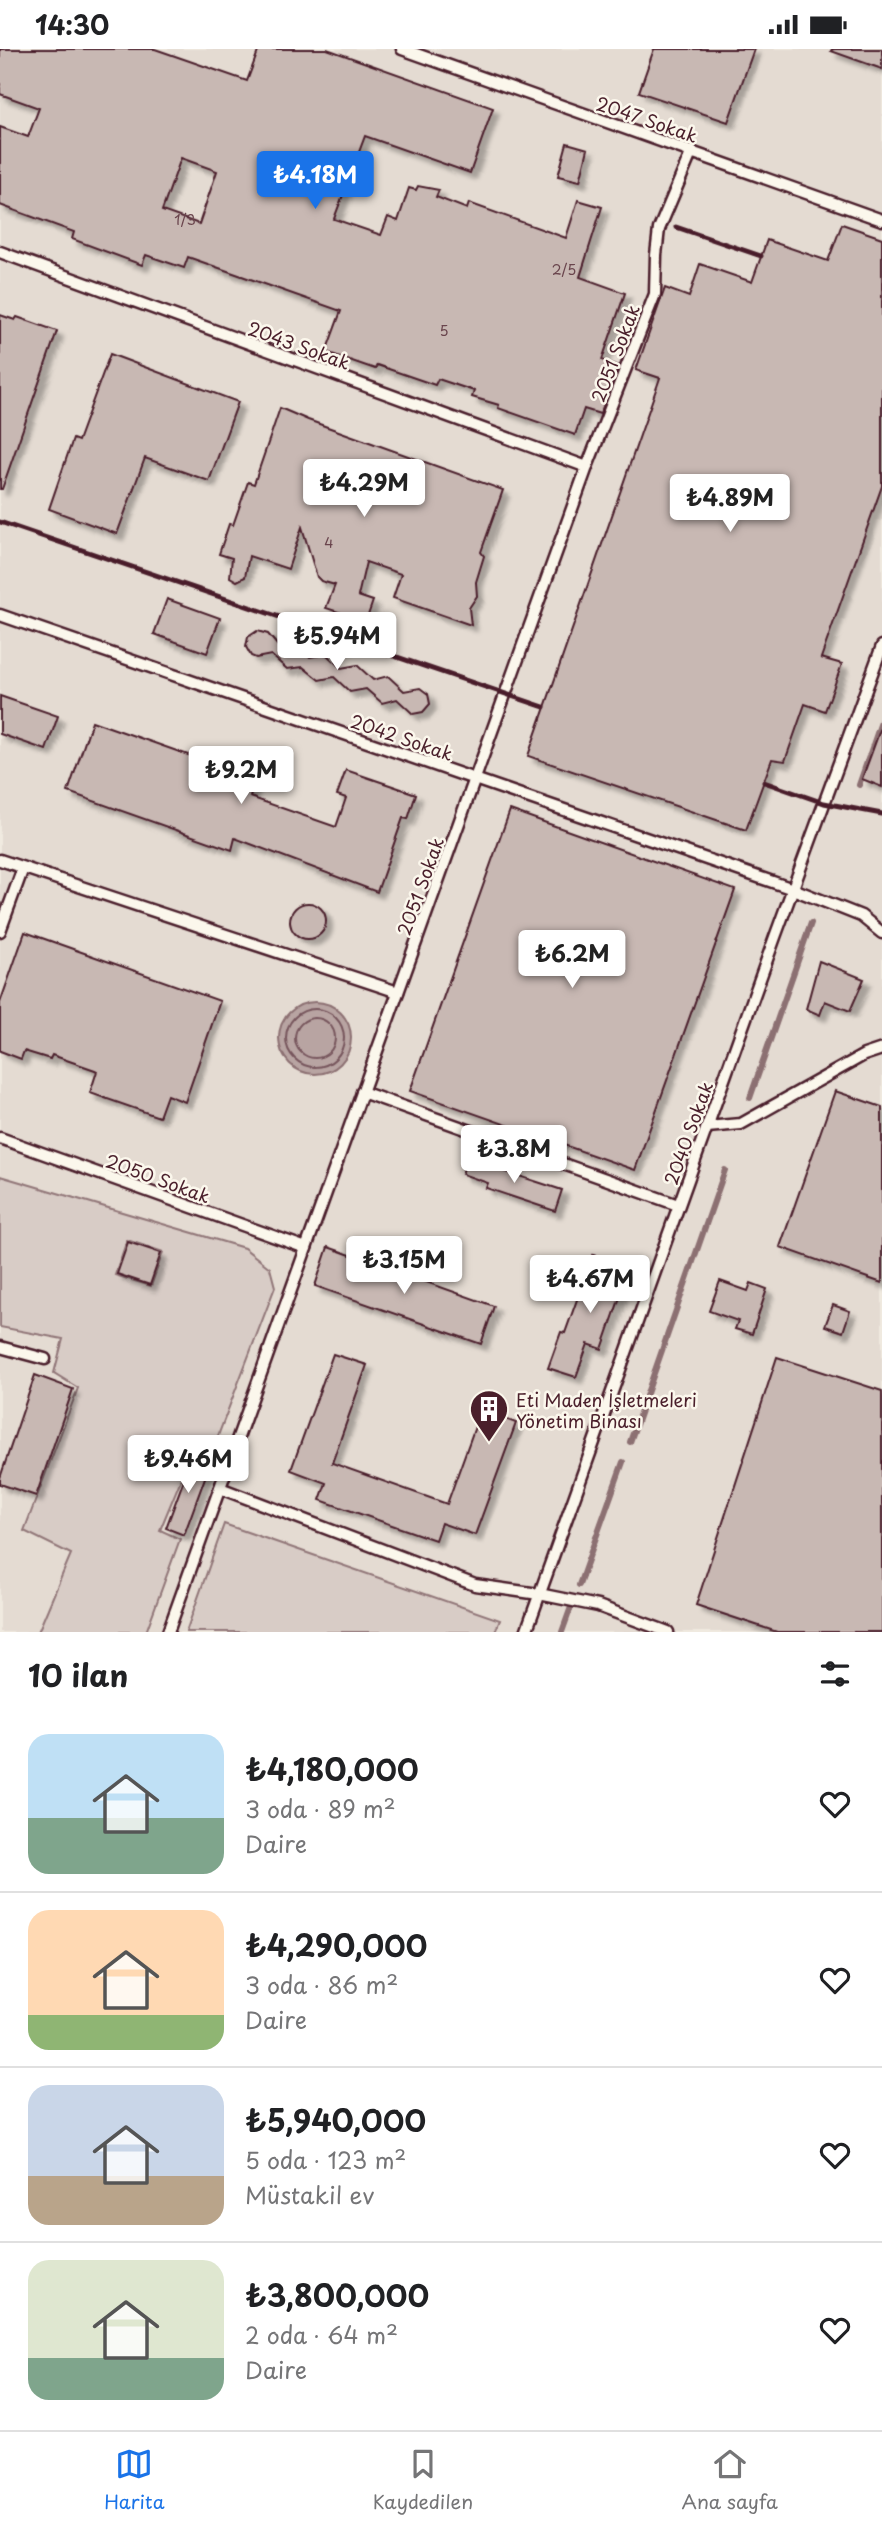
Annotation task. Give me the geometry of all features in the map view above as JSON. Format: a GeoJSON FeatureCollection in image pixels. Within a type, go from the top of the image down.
{"type":"FeatureCollection","features":[{"type":"Feature","properties":{"kind":"lane","name":"2047 Sokak"},"geometry":{"type":"LineString","coordinates":[[402,49],[882,220]]}},
{"type":"Feature","properties":{"kind":"lane","name":"2051 Sokak"},"geometry":{"type":"LineString","coordinates":[[169,1632],[587,467],[655,294],[659,229],[692,151]]}},
{"type":"Feature","properties":{"kind":"lane","name":"2043 Sokak"},"geometry":{"type":"LineString","coordinates":[[0,252],[587,467]]}},
{"type":"Feature","properties":{"kind":"lane","name":"2042 Sokak"},"geometry":{"type":"LineString","coordinates":[[0,615],[793,889],[861,916],[882,933]]}},
{"type":"Feature","properties":{"kind":"lane","name":"2040 Sokak"},"geometry":{"type":"LineString","coordinates":[[526,1632],[706,1127],[882,646]]}},
{"type":"Feature","properties":{"kind":"lane"},"geometry":{"type":"LineString","coordinates":[[0,860],[398,992]]}},
{"type":"Feature","properties":{"kind":"lane"},"geometry":{"type":"LineString","coordinates":[[0,931],[23,868]]}},
{"type":"Feature","properties":{"kind":"lane"},"geometry":{"type":"LineString","coordinates":[[706,1127],[741,1123],[864,1055],[882,1049]]}},
{"type":"Feature","properties":{"kind":"lane"},"geometry":{"type":"LineString","coordinates":[[362,1092],[678,1205]]}},
{"type":"Feature","properties":{"kind":"lane","name":"2050 Sokak"},"geometry":{"type":"LineString","coordinates":[[0,1137],[306,1248]]}},
{"type":"Feature","properties":{"kind":"lane"},"geometry":{"type":"LineString","coordinates":[[0,1347],[45,1359]]}},
{"type":"Feature","properties":{"kind":"lane"},"geometry":{"type":"LineString","coordinates":[[220,1488],[475,1585],[539,1594],[598,1607],[668,1632]]}},
{"type":"Feature","properties":{"kind":"shaded area"},"geometry":{"type":"Polygon","coordinates":[[[0,49],[882,49],[882,1632],[0,1632],[0,49]]]}},
{"type":"Feature","properties":{"kind":"shaded area"},"geometry":{"type":"Polygon","coordinates":[[[0,1176],[244,1248],[270,1268],[275,1287],[211,1454],[193,1450],[160,1530],[180,1539],[146,1632],[38,1632],[71,1554],[24,1531],[78,1388],[54,1373],[63,1339],[0,1327],[0,1176]],[[127,1240],[115,1275],[151,1286],[163,1252],[127,1240]]]}},
{"type":"Feature","properties":{"kind":"shaded area"},"geometry":{"type":"Polygon","coordinates":[[[224,1524],[500,1620],[495,1632],[186,1632],[224,1524]]]}},
{"type":"Feature","properties":{"kind":"water"},"geometry":{"type":"Polygon","coordinates":[[[315,1002],[335,1008],[345,1018],[351,1038],[345,1058],[335,1068],[315,1074],[295,1068],[285,1058],[279,1038],[285,1018],[295,1008],[315,1002]]]}},
{"type":"Feature","properties":{"kind":"building"},"geometry":{"type":"Polygon","coordinates":[[[0,49],[155,49],[247,81],[259,49],[327,49],[493,108],[470,173],[365,136],[334,219],[381,235],[388,217],[398,221],[409,188],[416,190],[418,186],[439,190],[436,197],[467,209],[469,203],[566,238],[578,200],[602,207],[580,277],[625,293],[602,360],[619,366],[600,414],[584,409],[575,435],[498,408],[499,405],[472,397],[474,391],[438,379],[435,385],[377,365],[375,369],[326,352],[341,311],[188,257],[184,268],[146,255],[142,265],[72,239],[74,232],[0,205],[0,127],[28,137],[39,108],[0,94],[0,49]],[[181,158],[162,211],[199,224],[217,171],[181,158]]]}},
{"type":"Feature","properties":{"kind":"building"},"geometry":{"type":"Polygon","coordinates":[[[654,49],[754,49],[728,122],[639,92],[654,49]]]}},
{"type":"Feature","properties":{"kind":"building"},"geometry":{"type":"Polygon","coordinates":[[[882,49],[882,69],[831,51],[882,49]]]}},
{"type":"Feature","properties":{"kind":"building"},"geometry":{"type":"Polygon","coordinates":[[[567,143],[588,149],[580,181],[558,176],[567,143]]]}},
{"type":"Feature","properties":{"kind":"building"},"geometry":{"type":"Polygon","coordinates":[[[842,224],[882,238],[882,486],[821,658],[842,664],[825,711],[805,704],[785,761],[772,759],[746,830],[528,756],[660,378],[636,370],[665,288],[689,297],[700,264],[752,282],[767,240],[828,261],[842,224]]]}},
{"type":"Feature","properties":{"kind":"building"},"geometry":{"type":"Polygon","coordinates":[[[0,315],[15,320],[17,317],[57,331],[2,489],[0,489],[0,315]]]}},
{"type":"Feature","properties":{"kind":"building"},"geometry":{"type":"Polygon","coordinates":[[[110,354],[238,402],[209,481],[145,458],[117,534],[49,509],[73,439],[78,441],[110,354]]]}},
{"type":"Feature","properties":{"kind":"building"},"geometry":{"type":"Polygon","coordinates":[[[280,408],[503,490],[481,552],[484,556],[476,582],[477,596],[469,608],[471,625],[393,598],[401,574],[366,562],[358,596],[373,601],[366,621],[326,608],[335,585],[317,577],[302,527],[288,569],[249,556],[245,577],[237,581],[230,577],[232,558],[219,554],[229,524],[233,525],[248,482],[254,484],[280,408]]]}},
{"type":"Feature","properties":{"kind":"building"},"geometry":{"type":"Polygon","coordinates":[[[167,599],[220,618],[207,653],[154,634],[167,599]]]}},
{"type":"Feature","properties":{"kind":"building"},"geometry":{"type":"Polygon","coordinates":[[[257,631],[268,634],[278,646],[289,643],[299,645],[310,657],[326,654],[341,668],[357,665],[373,680],[388,676],[404,691],[420,688],[428,694],[430,704],[423,712],[413,714],[397,699],[382,703],[366,689],[350,692],[334,677],[319,680],[303,667],[287,669],[271,655],[256,658],[251,656],[246,647],[248,637],[257,631]]]}},
{"type":"Feature","properties":{"kind":"building"},"geometry":{"type":"Polygon","coordinates":[[[0,696],[58,716],[46,750],[0,734],[0,696]]]}},
{"type":"Feature","properties":{"kind":"building"},"geometry":{"type":"Polygon","coordinates":[[[92,721],[256,779],[250,797],[336,827],[346,798],[337,795],[346,770],[416,794],[408,819],[403,818],[377,892],[235,838],[232,850],[68,792],[92,721]]]}},
{"type":"Feature","properties":{"kind":"building"},"geometry":{"type":"Polygon","coordinates":[[[880,730],[882,731],[882,787],[862,779],[880,730]]]}},
{"type":"Feature","properties":{"kind":"building"},"geometry":{"type":"Polygon","coordinates":[[[510,810],[735,890],[635,1170],[410,1091],[510,810]]]}},
{"type":"Feature","properties":{"kind":"building"},"geometry":{"type":"Polygon","coordinates":[[[308,903],[321,908],[326,921],[321,934],[308,939],[295,934],[290,921],[295,908],[308,903]]]}},
{"type":"Feature","properties":{"kind":"building"},"geometry":{"type":"Polygon","coordinates":[[[25,932],[220,1001],[185,1102],[167,1095],[159,1117],[90,1093],[97,1071],[95,1070],[52,1055],[50,1059],[24,1051],[21,1059],[0,1051],[0,1003],[25,932]]]}},
{"type":"Feature","properties":{"kind":"building"},"geometry":{"type":"Polygon","coordinates":[[[819,961],[864,979],[850,1011],[825,1001],[820,1015],[806,1009],[819,961]]]}},
{"type":"Feature","properties":{"kind":"building"},"geometry":{"type":"Polygon","coordinates":[[[835,1091],[882,1107],[882,1283],[780,1247],[835,1091]]]}},
{"type":"Feature","properties":{"kind":"building"},"geometry":{"type":"Polygon","coordinates":[[[467,1159],[562,1190],[555,1211],[486,1188],[488,1183],[462,1174],[467,1159]]]}},
{"type":"Feature","properties":{"kind":"building"},"geometry":{"type":"Polygon","coordinates":[[[128,1242],[161,1253],[150,1285],[117,1274],[128,1242]]]}},
{"type":"Feature","properties":{"kind":"building"},"geometry":{"type":"Polygon","coordinates":[[[328,1247],[494,1306],[481,1344],[315,1286],[328,1247]]]}},
{"type":"Feature","properties":{"kind":"building"},"geometry":{"type":"Polygon","coordinates":[[[593,1255],[630,1268],[602,1349],[588,1344],[576,1377],[548,1368],[561,1332],[565,1333],[593,1255]]]}},
{"type":"Feature","properties":{"kind":"building"},"geometry":{"type":"Polygon","coordinates":[[[720,1281],[748,1291],[751,1283],[767,1289],[752,1334],[735,1329],[738,1321],[709,1311],[720,1281]]]}},
{"type":"Feature","properties":{"kind":"building"},"geometry":{"type":"Polygon","coordinates":[[[833,1305],[850,1311],[843,1332],[825,1326],[833,1305]]]}},
{"type":"Feature","properties":{"kind":"building","name":"Eti Maden İşletmeleri Yönetim Binası"},"geometry":{"type":"Polygon","coordinates":[[[333,1354],[367,1365],[332,1463],[447,1504],[481,1410],[516,1423],[475,1535],[441,1523],[435,1540],[320,1500],[326,1483],[291,1470],[333,1354]]]}},
{"type":"Feature","properties":{"kind":"building"},"geometry":{"type":"Polygon","coordinates":[[[777,1357],[882,1391],[882,1632],[777,1632],[696,1605],[777,1357]]]}},
{"type":"Feature","properties":{"kind":"building"},"geometry":{"type":"Polygon","coordinates":[[[35,1375],[73,1389],[36,1496],[0,1484],[35,1375]]]}},
{"type":"Feature","properties":{"kind":"building"},"geometry":{"type":"Polygon","coordinates":[[[193,1455],[211,1461],[184,1535],[166,1528],[193,1455]]]}},
{"type":"Feature","properties":{"kind":"waterway"},"geometry":{"type":"LineString","coordinates":[[859,785],[882,719]]}},
{"type":"Feature","properties":{"kind":"waterway"},"geometry":{"type":"LineString","coordinates":[[750,1098],[811,923]]}},
{"type":"Feature","properties":{"kind":"waterway"},"geometry":{"type":"LineString","coordinates":[[630,1442],[725,1170]]}},
{"type":"Feature","properties":{"kind":"waterway"},"geometry":{"type":"LineString","coordinates":[[579,1585],[623,1462]]}},
{"type":"Feature","properties":{"kind":"waterway"},"geometry":{"type":"LineString","coordinates":[[562,1632],[571,1607]]}},
{"type":"Feature","properties":{"kind":"railway"},"geometry":{"type":"LineString","coordinates":[[676,227],[761,256]]}},
{"type":"Feature","properties":{"kind":"railway"},"geometry":{"type":"LineString","coordinates":[[0,522],[544,707]]}},
{"type":"Feature","properties":{"kind":"railway"},"geometry":{"type":"LineString","coordinates":[[764,782],[824,803],[882,814]]}},
{"type":"Feature","properties":{"kind":"place","name":"Eti Maden İşletmeleri Yönetim Binası"},"geometry":{"type":"Point","coordinates":[489,1443]}}]}
